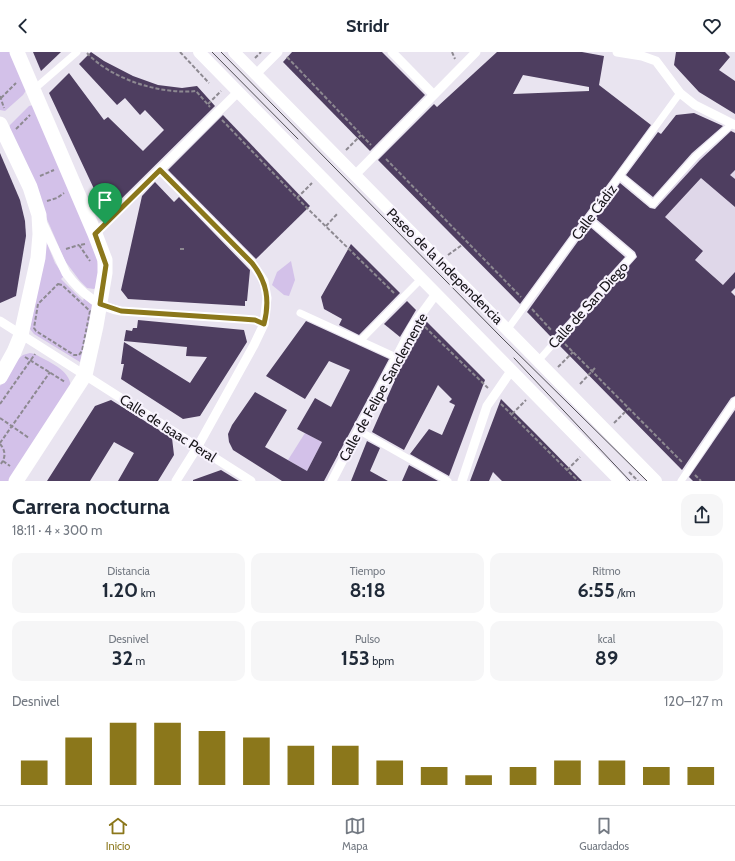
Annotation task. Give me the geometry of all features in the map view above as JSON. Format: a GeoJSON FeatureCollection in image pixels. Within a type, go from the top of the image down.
{"type":"FeatureCollection","features":[{"type":"Feature","properties":{"kind":"main road"},"geometry":{"type":"LineString","coordinates":[[16,481],[85,375],[94,306],[106,265],[95,234],[17,52]]}},
{"type":"Feature","properties":{"kind":"main road"},"geometry":{"type":"LineString","coordinates":[[0,124],[24,173],[38,215],[40,234],[38,258],[21,335],[14,352],[0,377]]}},
{"type":"Feature","properties":{"kind":"street"},"geometry":{"type":"LineString","coordinates":[[39,84],[77,52]]}},
{"type":"Feature","properties":{"kind":"street","name":"Paseo de la Independencia"},"geometry":{"type":"LineString","coordinates":[[199,52],[620,481]]}},
{"type":"Feature","properties":{"kind":"street","name":"Paseo de la Independencia"},"geometry":{"type":"LineString","coordinates":[[234,52],[656,481]]}},
{"type":"Feature","properties":{"kind":"street"},"geometry":{"type":"LineString","coordinates":[[255,75],[278,52]]}},
{"type":"Feature","properties":{"kind":"street"},"geometry":{"type":"LineString","coordinates":[[392,52],[433,94]]}},
{"type":"Feature","properties":{"kind":"street"},"geometry":{"type":"LineString","coordinates":[[355,175],[476,52]]}},
{"type":"Feature","properties":{"kind":"street"},"geometry":{"type":"LineString","coordinates":[[617,52],[642,56],[656,61],[680,93],[696,105],[733,125],[696,156],[653,204],[620,176]]}},
{"type":"Feature","properties":{"kind":"street"},"geometry":{"type":"LineString","coordinates":[[656,61],[659,52]]}},
{"type":"Feature","properties":{"kind":"street"},"geometry":{"type":"LineString","coordinates":[[95,234],[238,92]]}},
{"type":"Feature","properties":{"kind":"street","name":"Calle Cádiz"},"geometry":{"type":"LineString","coordinates":[[507,330],[680,93]]}},
{"type":"Feature","properties":{"kind":"street"},"geometry":{"type":"LineString","coordinates":[[160,170],[252,263],[260,274],[266,291],[267,303],[264,324],[254,345],[198,446],[176,481]]}},
{"type":"Feature","properties":{"kind":"street"},"geometry":{"type":"LineString","coordinates":[[38,215],[66,273],[94,306],[121,311],[255,320],[264,324]]}},
{"type":"Feature","properties":{"kind":"street","name":"Calle de San Diego"},"geometry":{"type":"LineString","coordinates":[[538,361],[632,256],[588,219]]}},
{"type":"Feature","properties":{"kind":"street"},"geometry":{"type":"LineString","coordinates":[[360,341],[419,281]]}},
{"type":"Feature","properties":{"kind":"street","name":"Calle de Felipe Sanclemente"},"geometry":{"type":"LineString","coordinates":[[332,481],[412,327],[436,294]]}},
{"type":"Feature","properties":{"kind":"street"},"geometry":{"type":"LineString","coordinates":[[300,313],[396,357]]}},
{"type":"Feature","properties":{"kind":"street","name":"Calle de Isaac Peral"},"geometry":{"type":"LineString","coordinates":[[0,321],[251,481]]}},
{"type":"Feature","properties":{"kind":"street"},"geometry":{"type":"LineString","coordinates":[[462,481],[487,406],[512,371]]}},
{"type":"Feature","properties":{"kind":"street"},"geometry":{"type":"LineString","coordinates":[[681,481],[735,401]]}},
{"type":"Feature","properties":{"kind":"street"},"geometry":{"type":"LineString","coordinates":[[358,430],[448,481]]}},
{"type":"Feature","properties":{"kind":"path"},"geometry":{"type":"LineString","coordinates":[[180,52],[209,83]]}},
{"type":"Feature","properties":{"kind":"path"},"geometry":{"type":"LineString","coordinates":[[88,55],[100,65],[138,83],[157,89],[185,93],[196,91],[212,110]]}},
{"type":"Feature","properties":{"kind":"path"},"geometry":{"type":"LineString","coordinates":[[287,57],[374,148]]}},
{"type":"Feature","properties":{"kind":"path"},"geometry":{"type":"LineString","coordinates":[[4,108],[0,97],[17,82]]}},
{"type":"Feature","properties":{"kind":"path"},"geometry":{"type":"LineString","coordinates":[[208,104],[223,89]]}},
{"type":"Feature","properties":{"kind":"path"},"geometry":{"type":"LineString","coordinates":[[224,122],[297,198],[399,298]]}},
{"type":"Feature","properties":{"kind":"path"},"geometry":{"type":"LineString","coordinates":[[345,151],[361,135]]}},
{"type":"Feature","properties":{"kind":"path"},"geometry":{"type":"LineString","coordinates":[[386,159],[523,300]]}},
{"type":"Feature","properties":{"kind":"path"},"geometry":{"type":"LineString","coordinates":[[38,180],[46,172],[55,170]]}},
{"type":"Feature","properties":{"kind":"path"},"geometry":{"type":"LineString","coordinates":[[297,198],[314,181]]}},
{"type":"Feature","properties":{"kind":"path"},"geometry":{"type":"LineString","coordinates":[[46,201],[57,198],[65,192]]}},
{"type":"Feature","properties":{"kind":"path"},"geometry":{"type":"LineString","coordinates":[[326,226],[338,213]]}},
{"type":"Feature","properties":{"kind":"path"},"geometry":{"type":"LineString","coordinates":[[66,249],[79,245]]}},
{"type":"Feature","properties":{"kind":"path"},"geometry":{"type":"LineString","coordinates":[[442,259],[462,245]]}},
{"type":"Feature","properties":{"kind":"path"},"geometry":{"type":"LineString","coordinates":[[58,284],[62,285],[74,298],[94,306],[90,312],[82,351],[79,355],[74,355],[36,332],[34,328],[38,304],[58,284]]}},
{"type":"Feature","properties":{"kind":"path"},"geometry":{"type":"LineString","coordinates":[[531,308],[555,334]]}},
{"type":"Feature","properties":{"kind":"path"},"geometry":{"type":"LineString","coordinates":[[423,324],[484,384]]}},
{"type":"Feature","properties":{"kind":"path"},"geometry":{"type":"LineString","coordinates":[[562,341],[685,465]]}},
{"type":"Feature","properties":{"kind":"path"},"geometry":{"type":"LineString","coordinates":[[557,368],[573,352]]}},
{"type":"Feature","properties":{"kind":"path"},"geometry":{"type":"LineString","coordinates":[[0,404],[35,354]]}},
{"type":"Feature","properties":{"kind":"path"},"geometry":{"type":"LineString","coordinates":[[31,360],[62,380],[66,386]]}},
{"type":"Feature","properties":{"kind":"path"},"geometry":{"type":"LineString","coordinates":[[580,384],[595,368]]}},
{"type":"Feature","properties":{"kind":"path"},"geometry":{"type":"LineString","coordinates":[[0,465],[3,461],[5,452],[0,444],[50,372]]}},
{"type":"Feature","properties":{"kind":"path"},"geometry":{"type":"LineString","coordinates":[[512,414],[528,398]]}},
{"type":"Feature","properties":{"kind":"path"},"geometry":{"type":"LineString","coordinates":[[500,402],[578,481]]}},
{"type":"Feature","properties":{"kind":"path"},"geometry":{"type":"LineString","coordinates":[[613,424],[629,408]]}},
{"type":"Feature","properties":{"kind":"path"},"geometry":{"type":"LineString","coordinates":[[0,418],[30,438]]}},
{"type":"Feature","properties":{"kind":"path"},"geometry":{"type":"LineString","coordinates":[[567,470],[581,456]]}},
{"type":"Feature","properties":{"kind":"path"},"geometry":{"type":"LineString","coordinates":[[3,461],[11,466]]}},
{"type":"Feature","properties":{"kind":"path"},"geometry":{"type":"LineString","coordinates":[[696,476],[701,481]]}},
{"type":"Feature","properties":{"kind":"shaded area"},"geometry":{"type":"Polygon","coordinates":[[[0,52],[13,52],[27,89],[23,95],[5,111],[0,110],[0,52]]]}},
{"type":"Feature","properties":{"kind":"shaded area"},"geometry":{"type":"Polygon","coordinates":[[[33,105],[95,250],[100,274],[99,285],[94,289],[87,288],[65,261],[9,131],[10,125],[29,106],[33,105]]]}},
{"type":"Feature","properties":{"kind":"shaded area"},"geometry":{"type":"Polygon","coordinates":[[[706,151],[732,173],[735,170],[735,288],[731,292],[682,248],[664,217],[668,213],[657,203],[706,151]]]}},
{"type":"Feature","properties":{"kind":"shaded area"},"geometry":{"type":"Polygon","coordinates":[[[46,241],[55,263],[64,276],[61,279],[83,301],[84,298],[93,306],[80,362],[34,334],[30,329],[46,241]]]}},
{"type":"Feature","properties":{"kind":"shaded area"},"geometry":{"type":"Polygon","coordinates":[[[291,261],[295,280],[289,296],[284,295],[272,285],[277,272],[291,261]]]}},
{"type":"Feature","properties":{"kind":"shaded area"},"geometry":{"type":"Polygon","coordinates":[[[30,353],[52,363],[63,371],[70,381],[71,387],[9,481],[0,481],[0,386],[17,360],[23,355],[30,353]]]}},
{"type":"Feature","properties":{"kind":"shaded area"},"geometry":{"type":"Polygon","coordinates":[[[305,433],[322,442],[307,471],[288,460],[305,433]]]}},
{"type":"Feature","properties":{"kind":"building"},"geometry":{"type":"Polygon","coordinates":[[[33,52],[61,52],[41,71],[33,52]]]}},
{"type":"Feature","properties":{"kind":"building"},"geometry":{"type":"Polygon","coordinates":[[[91,52],[104,61],[133,76],[158,85],[182,88],[197,86],[215,106],[110,210],[103,208],[49,93],[69,73],[104,120],[108,117],[143,151],[164,130],[145,110],[140,115],[125,98],[117,105],[79,64],[91,52]]]}},
{"type":"Feature","properties":{"kind":"building"},"geometry":{"type":"Polygon","coordinates":[[[292,52],[382,52],[425,95],[370,151],[283,62],[292,52]]]}},
{"type":"Feature","properties":{"kind":"building"},"geometry":{"type":"Polygon","coordinates":[[[497,52],[582,52],[604,56],[599,85],[651,125],[520,304],[378,160],[434,104],[437,107],[497,52]],[[523,75],[513,94],[589,91],[589,87],[523,75]]]}},
{"type":"Feature","properties":{"kind":"building"},"geometry":{"type":"Polygon","coordinates":[[[676,52],[725,52],[730,57],[719,70],[735,81],[735,114],[699,92],[674,65],[676,52]]]}},
{"type":"Feature","properties":{"kind":"building"},"geometry":{"type":"Polygon","coordinates":[[[694,113],[723,126],[692,153],[653,197],[626,175],[658,132],[661,134],[676,115],[694,113]]]}},
{"type":"Feature","properties":{"kind":"building"},"geometry":{"type":"Polygon","coordinates":[[[223,115],[310,206],[256,259],[168,170],[223,115]]]}},
{"type":"Feature","properties":{"kind":"building"},"geometry":{"type":"Polygon","coordinates":[[[731,131],[735,133],[735,170],[730,175],[735,179],[735,207],[701,178],[665,217],[703,251],[695,260],[723,285],[735,272],[735,288],[731,292],[735,296],[735,396],[731,398],[682,470],[559,345],[637,257],[635,252],[595,218],[620,183],[650,208],[655,209],[700,160],[731,131]]]}},
{"type":"Feature","properties":{"kind":"building"},"geometry":{"type":"Polygon","coordinates":[[[0,153],[20,200],[25,221],[26,236],[16,296],[0,303],[0,153]]]}},
{"type":"Feature","properties":{"kind":"building"},"geometry":{"type":"Polygon","coordinates":[[[155,182],[174,202],[179,197],[250,270],[247,301],[245,301],[245,306],[128,299],[121,290],[142,196],[155,182]]]}},
{"type":"Feature","properties":{"kind":"building"},"geometry":{"type":"Polygon","coordinates":[[[589,226],[625,257],[552,338],[527,312],[589,226]]]}},
{"type":"Feature","properties":{"kind":"building"},"geometry":{"type":"Polygon","coordinates":[[[351,244],[400,293],[359,335],[339,325],[342,319],[324,309],[321,297],[351,244]]]}},
{"type":"Feature","properties":{"kind":"building"},"geometry":{"type":"Polygon","coordinates":[[[407,301],[416,310],[400,337],[384,324],[407,301]]]}},
{"type":"Feature","properties":{"kind":"building"},"geometry":{"type":"Polygon","coordinates":[[[138,320],[244,330],[247,342],[200,416],[183,419],[121,379],[124,364],[121,364],[124,342],[190,383],[207,357],[186,356],[187,347],[124,341],[126,330],[132,331],[133,328],[137,328],[138,320]]]}},
{"type":"Feature","properties":{"kind":"building"},"geometry":{"type":"Polygon","coordinates":[[[306,321],[389,359],[324,481],[282,481],[233,450],[229,442],[228,434],[232,425],[255,392],[287,410],[265,447],[307,471],[322,442],[297,429],[315,398],[331,407],[350,370],[329,361],[305,399],[266,376],[306,321]]]}},
{"type":"Feature","properties":{"kind":"building"},"geometry":{"type":"Polygon","coordinates":[[[424,321],[426,321],[485,380],[449,476],[410,454],[429,429],[442,435],[455,405],[449,402],[452,399],[438,385],[404,450],[372,432],[395,380],[392,379],[400,363],[403,364],[411,347],[409,345],[424,321]]]}},
{"type":"Feature","properties":{"kind":"building"},"geometry":{"type":"Polygon","coordinates":[[[501,399],[582,481],[502,481],[493,472],[489,481],[470,481],[501,399]]]}},
{"type":"Feature","properties":{"kind":"building"},"geometry":{"type":"Polygon","coordinates":[[[111,400],[172,438],[174,455],[158,481],[118,481],[134,453],[114,442],[90,481],[47,481],[95,406],[111,400]]]}},
{"type":"Feature","properties":{"kind":"building"},"geometry":{"type":"Polygon","coordinates":[[[735,410],[735,481],[693,481],[689,477],[735,410]]]}},
{"type":"Feature","properties":{"kind":"building"},"geometry":{"type":"Polygon","coordinates":[[[367,441],[380,448],[370,471],[388,481],[351,481],[367,441]]]}},
{"type":"Feature","properties":{"kind":"building"},"geometry":{"type":"Polygon","coordinates":[[[409,465],[438,481],[402,481],[409,465]]]}},
{"type":"Feature","properties":{"kind":"building"},"geometry":{"type":"Polygon","coordinates":[[[221,470],[239,481],[193,481],[193,480],[221,470]]]}},
{"type":"Feature","properties":{"kind":"tram line"},"geometry":{"type":"LineString","coordinates":[[212,52],[298,139]]}},
{"type":"Feature","properties":{"kind":"tram line"},"geometry":{"type":"LineString","coordinates":[[221,52],[501,337],[647,481]]}},
{"type":"Feature","properties":{"kind":"tram line"},"geometry":{"type":"LineString","coordinates":[[514,358],[630,481]]}},
{"type":"Feature","properties":{"kind":"route"},"geometry":{"type":"LineString","coordinates":[[160,170],[252,263],[260,274],[264,281],[267,298],[264,324],[255,320],[121,311],[114,310],[100,304],[106,265],[95,234],[105,224],[160,170]]}}]}
